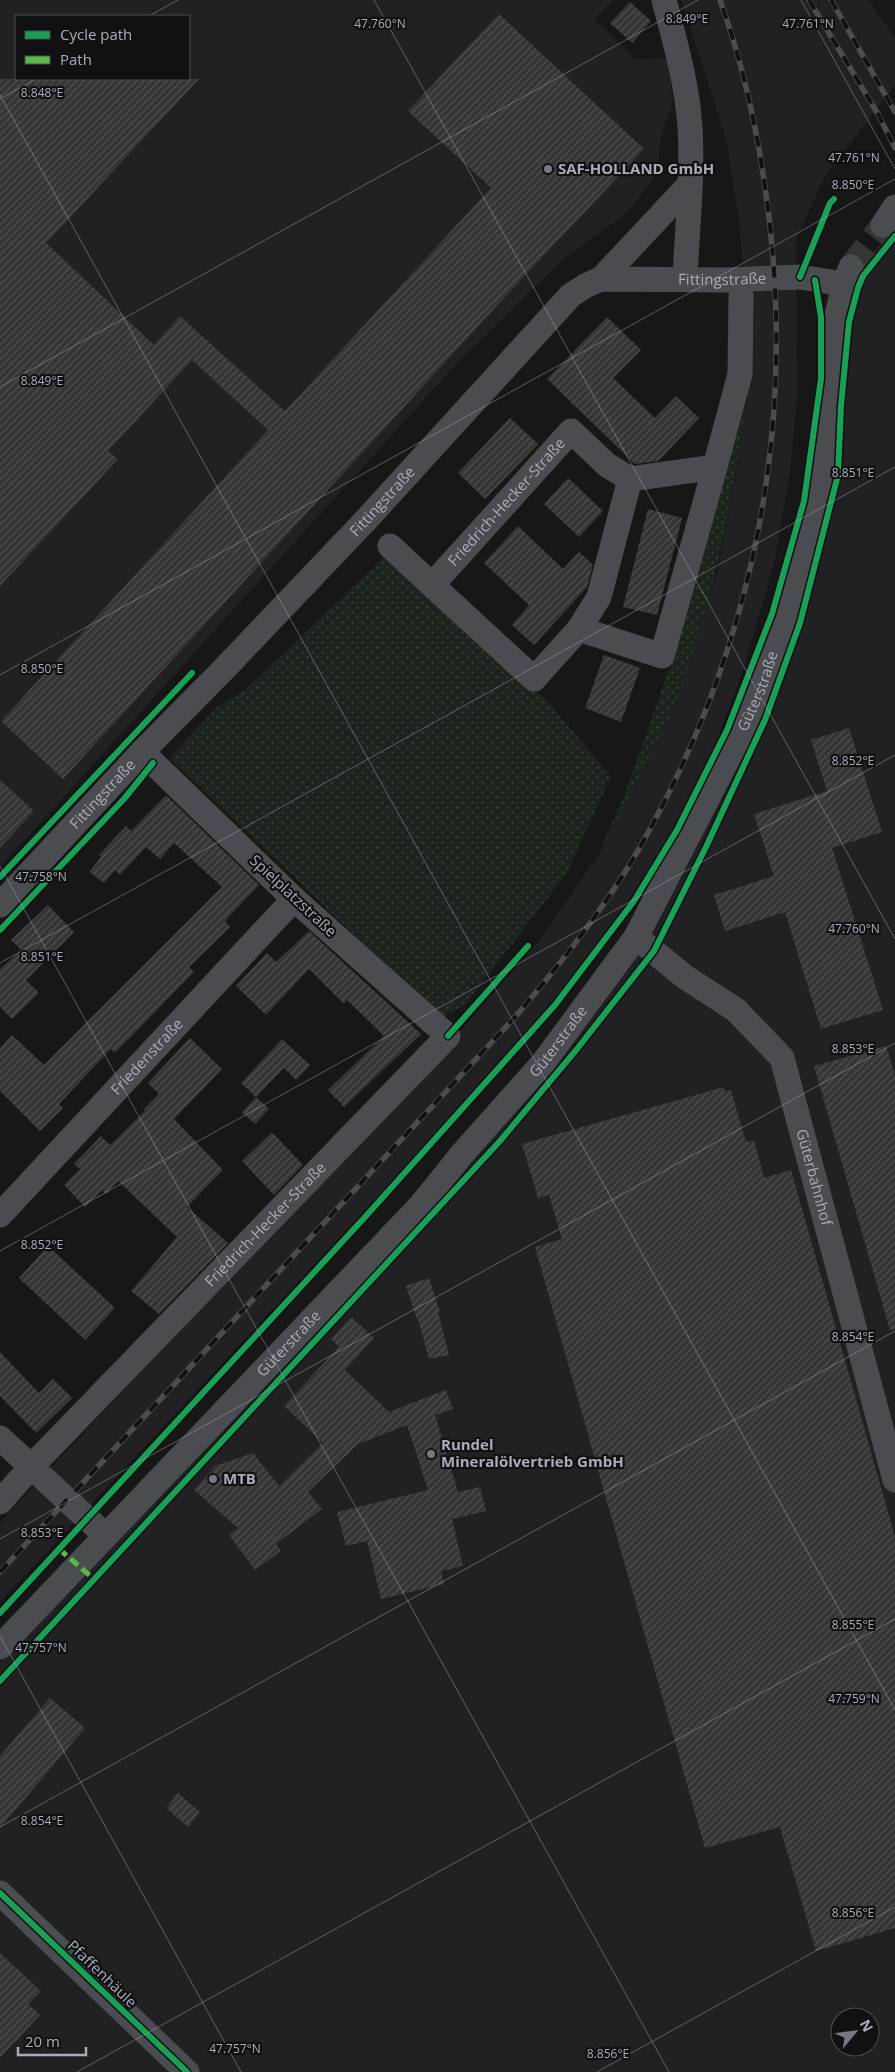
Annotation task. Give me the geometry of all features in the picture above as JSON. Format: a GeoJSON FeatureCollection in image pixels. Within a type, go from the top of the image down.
{"type":"FeatureCollection","features":[{"type":"Feature","properties":{"kind":"street"},"geometry":{"type":"LineString","coordinates":[[664,0],[684,76],[690,128],[690,184],[685,280]]}},
{"type":"Feature","properties":{"kind":"street"},"geometry":{"type":"LineString","coordinates":[[601,279],[690,184]]}},
{"type":"Feature","properties":{"kind":"street","name":"Fittingstraße"},"geometry":{"type":"LineString","coordinates":[[0,905],[142,752],[365,521],[571,296],[586,285],[601,279],[685,280],[848,275]]}},
{"type":"Feature","properties":{"kind":"street","name":"Güterstraße"},"geometry":{"type":"LineString","coordinates":[[0,1647],[421,1205],[462,1154],[543,1063],[636,937],[762,688],[802,560],[820,489],[830,404],[835,324],[848,275]]}},
{"type":"Feature","properties":{"kind":"street"},"geometry":{"type":"LineString","coordinates":[[579,629],[662,656],[716,468],[740,374],[742,296]]}},
{"type":"Feature","properties":{"kind":"street","name":"Friedrich-Hecker-Straße"},"geometry":{"type":"LineString","coordinates":[[432,585],[571,431],[607,465],[630,479]]}},
{"type":"Feature","properties":{"kind":"street"},"geometry":{"type":"LineString","coordinates":[[390,546],[534,679],[579,629],[599,597],[630,479],[716,468]]}},
{"type":"Feature","properties":{"kind":"street","name":"Spielplatzstraße"},"geometry":{"type":"LineString","coordinates":[[142,752],[294,899],[448,1036]]}},
{"type":"Feature","properties":{"kind":"street","name":"Friedenstraße"},"geometry":{"type":"LineString","coordinates":[[0,1215],[294,899]]}},
{"type":"Feature","properties":{"kind":"street","name":"Güterbahnhof"},"geometry":{"type":"LineString","coordinates":[[636,937],[685,977],[736,1010],[782,1058],[895,1480]]}},
{"type":"Feature","properties":{"kind":"street","name":"Friedrich-Hecker-Straße"},"geometry":{"type":"LineString","coordinates":[[0,1502],[30,1468],[448,1036]]}},
{"type":"Feature","properties":{"kind":"street"},"geometry":{"type":"LineString","coordinates":[[0,1438],[30,1468],[105,1535]]}},
{"type":"Feature","properties":{"kind":"street","name":"Pfaffenhäule"},"geometry":{"type":"LineString","coordinates":[[0,1893],[187,2072]]}},
{"type":"Feature","properties":{"kind":"shaded area"},"geometry":{"type":"Polygon","coordinates":[[[0,0],[614,0],[595,19],[635,59],[668,58],[673,102],[661,137],[657,174],[627,213],[565,258],[460,360],[0,867],[0,0]]]}},
{"type":"Feature","properties":{"kind":"shaded area"},"geometry":{"type":"Polygon","coordinates":[[[681,0],[869,0],[895,38],[895,85],[824,178],[796,240],[797,394],[790,474],[774,564],[741,677],[703,775],[650,869],[584,967],[503,1062],[0,1602],[0,1522],[464,1027],[539,941],[598,855],[649,762],[685,677],[717,573],[735,481],[747,400],[747,319],[740,229],[727,142],[681,0]]]}},
{"type":"Feature","properties":{"kind":"shaded area"},"geometry":{"type":"Polygon","coordinates":[[[895,228],[895,2072],[0,2072],[0,1651],[543,1063],[678,854],[802,560],[844,284],[895,228]]]}},
{"type":"Feature","properties":{"kind":"shaded area"},"geometry":{"type":"Polygon","coordinates":[[[747,400],[723,538],[707,606],[686,674],[657,743],[598,855],[625,794],[672,660],[747,400]]]}},
{"type":"Feature","properties":{"kind":"shaded area"},"geometry":{"type":"Polygon","coordinates":[[[384,557],[546,700],[611,776],[567,873],[465,1005],[442,1018],[169,758],[216,708],[245,690],[384,557]]]}},
{"type":"Feature","properties":{"kind":"building"},"geometry":{"type":"Polygon","coordinates":[[[630,2],[651,21],[632,43],[610,23],[630,2]]]}},
{"type":"Feature","properties":{"kind":"building"},"geometry":{"type":"Polygon","coordinates":[[[499,14],[644,149],[502,300],[63,779],[1,721],[268,430],[192,360],[108,451],[118,459],[0,586],[0,79],[199,79],[46,243],[154,345],[180,316],[285,411],[491,188],[408,111],[499,14]]]}},
{"type":"Feature","properties":{"kind":"building"},"geometry":{"type":"Polygon","coordinates":[[[607,317],[641,350],[613,378],[655,418],[676,396],[699,418],[658,461],[635,464],[547,379],[607,317]]]}},
{"type":"Feature","properties":{"kind":"building"},"geometry":{"type":"Polygon","coordinates":[[[510,418],[538,444],[485,499],[458,473],[510,418]]]}},
{"type":"Feature","properties":{"kind":"building"},"geometry":{"type":"Polygon","coordinates":[[[568,478],[603,511],[579,537],[544,504],[568,478]]]}},
{"type":"Feature","properties":{"kind":"building"},"geometry":{"type":"Polygon","coordinates":[[[648,509],[682,518],[657,615],[623,607],[648,509]]]}},
{"type":"Feature","properties":{"kind":"building"},"geometry":{"type":"Polygon","coordinates":[[[518,526],[563,569],[579,552],[593,565],[587,587],[534,645],[512,625],[529,605],[484,563],[518,526]]]}},
{"type":"Feature","properties":{"kind":"building"},"geometry":{"type":"Polygon","coordinates":[[[604,655],[640,668],[621,722],[585,708],[604,655]]]}},
{"type":"Feature","properties":{"kind":"building"},"geometry":{"type":"Polygon","coordinates":[[[849,728],[882,832],[832,848],[883,1010],[821,1029],[785,912],[725,931],[714,895],[774,876],[754,814],[827,791],[811,740],[849,728]]]}},
{"type":"Feature","properties":{"kind":"building"},"geometry":{"type":"Polygon","coordinates":[[[0,780],[34,811],[0,848],[0,780]]]}},
{"type":"Feature","properties":{"kind":"building"},"geometry":{"type":"Polygon","coordinates":[[[166,795],[259,885],[225,921],[230,927],[189,967],[194,972],[115,1053],[111,1049],[59,1104],[63,1108],[40,1131],[0,1091],[0,1048],[12,1035],[44,1065],[222,887],[174,843],[160,859],[146,847],[120,875],[115,870],[104,883],[89,872],[101,857],[99,855],[126,826],[131,831],[166,795]]]}},
{"type":"Feature","properties":{"kind":"building"},"geometry":{"type":"Polygon","coordinates":[[[48,905],[74,932],[26,980],[39,993],[12,1019],[0,1007],[0,969],[21,950],[11,940],[48,905]]]}},
{"type":"Feature","properties":{"kind":"building"},"geometry":{"type":"Polygon","coordinates":[[[309,931],[421,1034],[344,1107],[328,1090],[384,1036],[347,1000],[344,1004],[309,969],[266,1015],[236,986],[267,953],[276,962],[309,931]]]}},
{"type":"Feature","properties":{"kind":"building"},"geometry":{"type":"Polygon","coordinates":[[[190,1038],[222,1069],[174,1119],[223,1170],[187,1207],[228,1243],[159,1314],[131,1291],[177,1237],[118,1181],[106,1194],[102,1190],[85,1207],[64,1185],[80,1169],[74,1164],[101,1136],[110,1145],[145,1111],[144,1109],[159,1094],[148,1083],[190,1038]]]}},
{"type":"Feature","properties":{"kind":"building"},"geometry":{"type":"Polygon","coordinates":[[[282,1039],[310,1065],[296,1080],[284,1068],[256,1097],[241,1083],[282,1039]]]}},
{"type":"Feature","properties":{"kind":"building"},"geometry":{"type":"Polygon","coordinates":[[[886,1046],[895,1075],[895,1329],[890,1330],[814,1066],[886,1046]]]}},
{"type":"Feature","properties":{"kind":"building"},"geometry":{"type":"Polygon","coordinates":[[[724,1087],[725,1092],[731,1090],[746,1142],[754,1140],[764,1178],[791,1170],[895,1537],[895,1928],[816,1951],[780,1827],[705,1848],[535,1247],[562,1239],[549,1195],[538,1198],[522,1144],[724,1087]]]}},
{"type":"Feature","properties":{"kind":"building"},"geometry":{"type":"Polygon","coordinates":[[[256,1097],[269,1109],[255,1124],[242,1112],[256,1097]]]}},
{"type":"Feature","properties":{"kind":"building"},"geometry":{"type":"Polygon","coordinates":[[[272,1132],[303,1165],[274,1195],[242,1161],[272,1132]]]}},
{"type":"Feature","properties":{"kind":"building"},"geometry":{"type":"Polygon","coordinates":[[[48,1246],[115,1308],[85,1340],[19,1278],[48,1246]]]}},
{"type":"Feature","properties":{"kind":"building"},"geometry":{"type":"Polygon","coordinates":[[[429,1278],[440,1312],[438,1312],[449,1355],[429,1359],[418,1319],[406,1286],[429,1278]]]}},
{"type":"Feature","properties":{"kind":"building"},"geometry":{"type":"Polygon","coordinates":[[[351,1317],[374,1338],[345,1370],[389,1412],[446,1390],[453,1409],[435,1415],[458,1492],[480,1487],[486,1511],[452,1519],[463,1566],[441,1571],[444,1584],[381,1599],[367,1541],[346,1546],[337,1512],[428,1490],[407,1425],[358,1444],[308,1492],[322,1509],[276,1544],[281,1551],[255,1570],[229,1535],[238,1528],[194,1490],[215,1466],[253,1453],[279,1486],[323,1443],[284,1406],[339,1347],[331,1339],[351,1317]]]}},
{"type":"Feature","properties":{"kind":"building"},"geometry":{"type":"Polygon","coordinates":[[[0,1352],[39,1393],[53,1379],[72,1398],[36,1433],[0,1396],[0,1352]]]}},
{"type":"Feature","properties":{"kind":"building"},"geometry":{"type":"Polygon","coordinates":[[[50,1698],[85,1728],[0,1828],[0,1756],[50,1698]]]}},
{"type":"Feature","properties":{"kind":"building"},"geometry":{"type":"Polygon","coordinates":[[[178,1793],[200,1812],[188,1827],[166,1808],[178,1793]]]}},
{"type":"Feature","properties":{"kind":"building"},"geometry":{"type":"Polygon","coordinates":[[[0,1953],[41,1991],[28,2004],[40,2015],[0,2058],[0,1953]]]}},
{"type":"Feature","properties":{"kind":"tunnel"},"geometry":{"type":"LineString","coordinates":[[851,267],[883,225]]}},
{"type":"Feature","properties":{"kind":"railway"},"geometry":{"type":"LineString","coordinates":[[0,1572],[516,1016],[597,914],[626,871],[680,770],[713,690],[740,608],[759,525],[771,440],[776,355],[774,268],[764,180],[752,112],[741,66],[720,0]]}},
{"type":"Feature","properties":{"kind":"railway"},"geometry":{"type":"LineString","coordinates":[[809,0],[878,114],[895,148]]}},
{"type":"Feature","properties":{"kind":"railway"},"geometry":{"type":"LineString","coordinates":[[831,0],[895,112]]}},
{"type":"Feature","properties":{"kind":"marked path"},"geometry":{"type":"LineString","coordinates":[[59,1549],[94,1579]]}},
{"type":"Feature","properties":{"kind":"cycle path"},"geometry":{"type":"LineString","coordinates":[[800,277],[830,203],[834,199]]}},
{"type":"Feature","properties":{"kind":"cycle path"},"geometry":{"type":"LineString","coordinates":[[0,1681],[500,1141],[577,1049],[654,951],[706,847],[765,720],[800,623],[838,475],[841,406],[849,322],[863,276],[895,236]]}},
{"type":"Feature","properties":{"kind":"cycle path"},"geometry":{"type":"LineString","coordinates":[[0,1613],[366,1216],[555,1005],[634,901],[677,830],[727,730],[772,614],[804,501],[821,379],[821,317],[815,280]]}},
{"type":"Feature","properties":{"kind":"cycle path"},"geometry":{"type":"LineString","coordinates":[[0,877],[192,673]]}},
{"type":"Feature","properties":{"kind":"cycle path"},"geometry":{"type":"LineString","coordinates":[[0,930],[124,799],[153,763]]}},
{"type":"Feature","properties":{"kind":"cycle path"},"geometry":{"type":"LineString","coordinates":[[448,1036],[528,946]]}},
{"type":"Feature","properties":{"kind":"cycle path"},"geometry":{"type":"LineString","coordinates":[[0,1893],[187,2072]]}},
{"type":"Feature","properties":{"kind":"place","name":"SAF-HOLLAND GmbH"},"geometry":{"type":"Point","coordinates":[548,169]}},
{"type":"Feature","properties":{"kind":"place","name":"Rundel Mineralölvertrieb GmbH"},"geometry":{"type":"Point","coordinates":[431,1454]}},
{"type":"Feature","properties":{"kind":"place","name":"MTB"},"geometry":{"type":"Point","coordinates":[213,1479]}}]}
